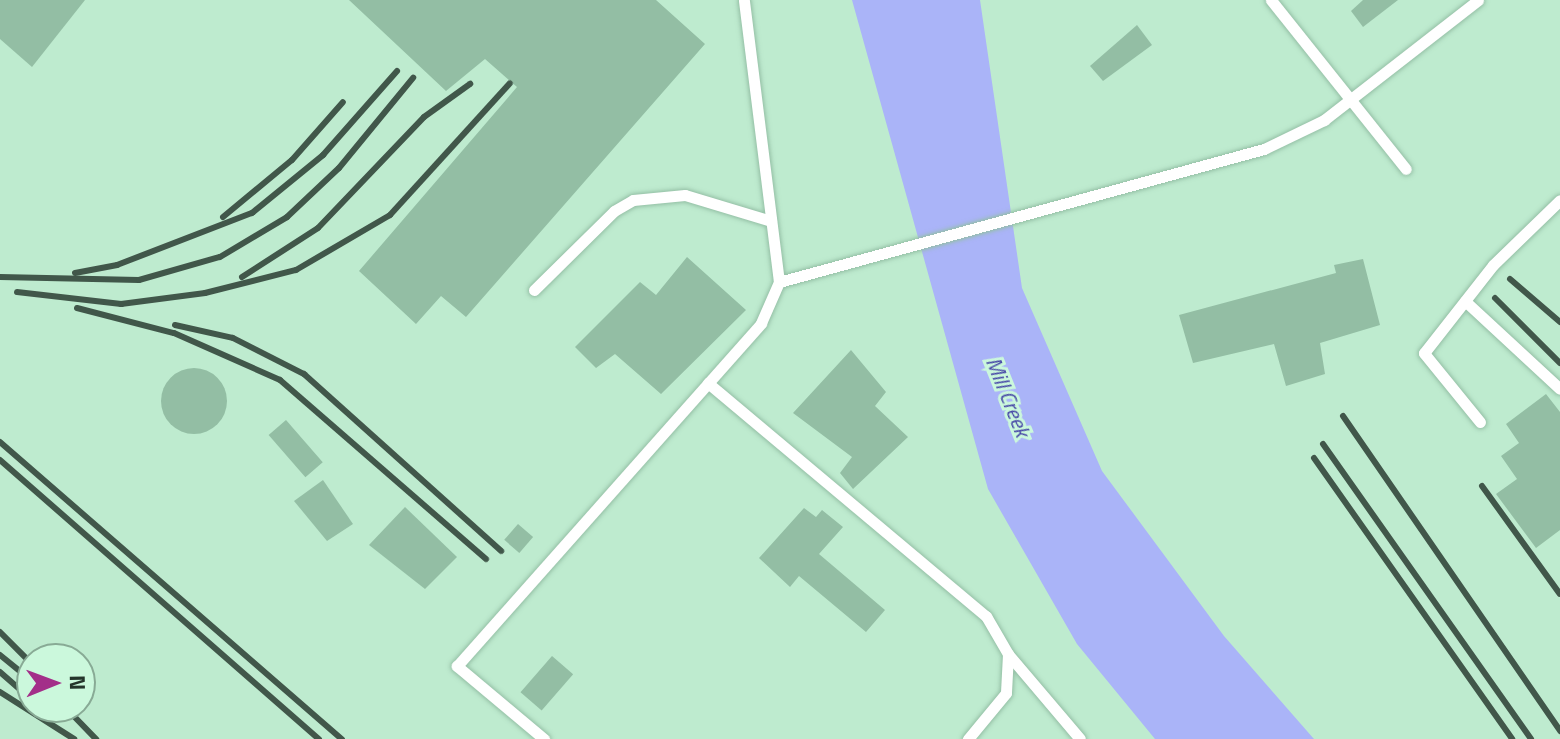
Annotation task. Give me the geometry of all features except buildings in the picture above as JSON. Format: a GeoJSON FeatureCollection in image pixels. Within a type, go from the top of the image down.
{"type":"FeatureCollection","features":[{"type":"Feature","properties":{"kind":"lane"},"geometry":{"type":"LineString","coordinates":[[544,739],[457,666],[761,323],[779,282],[744,0]]}},
{"type":"Feature","properties":{"kind":"lane"},"geometry":{"type":"LineString","coordinates":[[1271,0],[1406,169]]}},
{"type":"Feature","properties":{"kind":"lane"},"geometry":{"type":"LineString","coordinates":[[779,282],[862,262],[1264,149],[1324,120],[1478,0]]}},
{"type":"Feature","properties":{"kind":"lane"},"geometry":{"type":"LineString","coordinates":[[534,290],[614,211],[633,200],[662,194],[699,197],[771,221]]}},
{"type":"Feature","properties":{"kind":"lane"},"geometry":{"type":"LineString","coordinates":[[1480,422],[1424,353],[1465,301],[1560,200]]}},
{"type":"Feature","properties":{"kind":"lane"},"geometry":{"type":"LineString","coordinates":[[1465,301],[1560,389]]}},
{"type":"Feature","properties":{"kind":"lane"},"geometry":{"type":"LineString","coordinates":[[708,383],[986,616],[1008,654],[1080,739]]}},
{"type":"Feature","properties":{"kind":"lane"},"geometry":{"type":"LineString","coordinates":[[968,739],[1006,693],[1008,654]]}},
{"type":"Feature","properties":{"kind":"water","name":"Mill Creek"},"geometry":{"type":"Polygon","coordinates":[[[852,0],[980,0],[1022,288],[1102,471],[1224,636],[1314,739],[1155,739],[1077,644],[988,489],[852,0]]]}},
{"type":"Feature","properties":{"kind":"railway"},"geometry":{"type":"LineString","coordinates":[[75,273],[117,265],[252,213],[323,155],[397,71]]}},
{"type":"Feature","properties":{"kind":"railway"},"geometry":{"type":"LineString","coordinates":[[0,277],[139,280],[220,257],[287,217],[339,168],[413,78]]}},
{"type":"Feature","properties":{"kind":"railway"},"geometry":{"type":"LineString","coordinates":[[17,292],[121,304],[205,293],[296,270],[390,215],[510,83]]}},
{"type":"Feature","properties":{"kind":"railway"},"geometry":{"type":"LineString","coordinates":[[242,277],[318,228],[424,117],[470,84]]}},
{"type":"Feature","properties":{"kind":"railway"},"geometry":{"type":"LineString","coordinates":[[223,217],[292,160],[343,102]]}},
{"type":"Feature","properties":{"kind":"railway"},"geometry":{"type":"LineString","coordinates":[[1510,279],[1560,322]]}},
{"type":"Feature","properties":{"kind":"railway"},"geometry":{"type":"LineString","coordinates":[[1495,298],[1560,363]]}},
{"type":"Feature","properties":{"kind":"railway"},"geometry":{"type":"LineString","coordinates":[[77,308],[174,333],[280,380],[486,559]]}},
{"type":"Feature","properties":{"kind":"railway"},"geometry":{"type":"LineString","coordinates":[[175,325],[233,338],[304,374],[501,551]]}},
{"type":"Feature","properties":{"kind":"railway"},"geometry":{"type":"LineString","coordinates":[[1343,416],[1560,731]]}},
{"type":"Feature","properties":{"kind":"railway"},"geometry":{"type":"LineString","coordinates":[[0,442],[342,739]]}},
{"type":"Feature","properties":{"kind":"railway"},"geometry":{"type":"LineString","coordinates":[[1323,444],[1531,739]]}},
{"type":"Feature","properties":{"kind":"railway"},"geometry":{"type":"LineString","coordinates":[[1314,458],[1512,739]]}},
{"type":"Feature","properties":{"kind":"railway"},"geometry":{"type":"LineString","coordinates":[[0,460],[319,739]]}},
{"type":"Feature","properties":{"kind":"railway"},"geometry":{"type":"LineString","coordinates":[[1482,486],[1560,594]]}},
{"type":"Feature","properties":{"kind":"railway"},"geometry":{"type":"LineString","coordinates":[[0,632],[16,648]]}},
{"type":"Feature","properties":{"kind":"railway"},"geometry":{"type":"LineString","coordinates":[[0,655],[16,668]]}},
{"type":"Feature","properties":{"kind":"railway"},"geometry":{"type":"LineString","coordinates":[[0,672],[16,686]]}},
{"type":"Feature","properties":{"kind":"railway"},"geometry":{"type":"LineString","coordinates":[[0,692],[74,739]]}},
{"type":"Feature","properties":{"kind":"railway"},"geometry":{"type":"LineString","coordinates":[[80,723],[96,739]]}}]}
